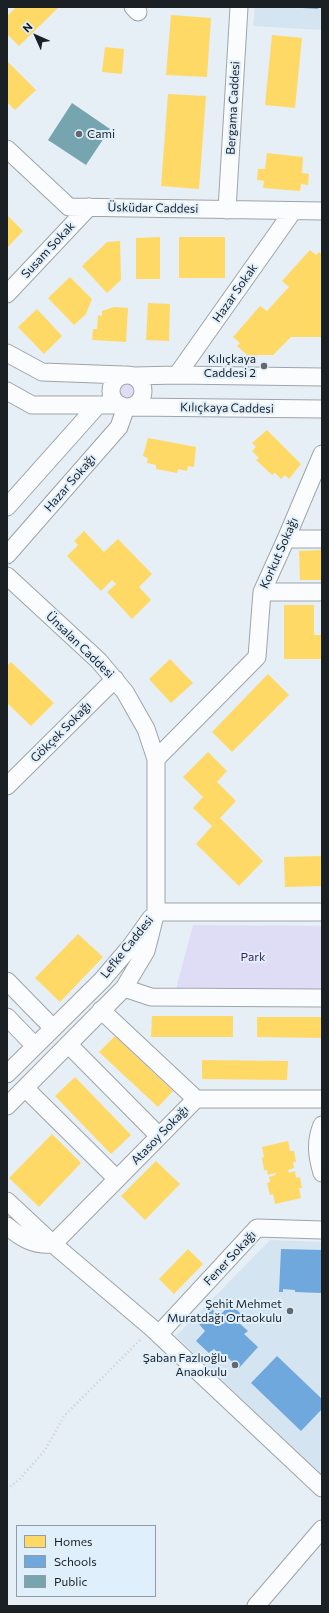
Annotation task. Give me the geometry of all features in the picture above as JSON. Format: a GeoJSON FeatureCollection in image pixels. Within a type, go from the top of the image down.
{"type":"FeatureCollection","features":[{"type":"Feature","properties":{"kind":"street","name":"Bergama Caddesi"},"geometry":{"type":"LineString","coordinates":[[228,210],[239,7]]}},
{"type":"Feature","properties":{"kind":"street","name":"Üsküdar Caddesi"},"geometry":{"type":"LineString","coordinates":[[7,149],[69,207],[322,211]]}},
{"type":"Feature","properties":{"kind":"street","name":"Susam Sokak"},"geometry":{"type":"LineString","coordinates":[[7,294],[89,207]]}},
{"type":"Feature","properties":{"kind":"street","name":"Hazar Sokak"},"geometry":{"type":"LineString","coordinates":[[177,375],[293,211]]}},
{"type":"Feature","properties":{"kind":"street"},"geometry":{"type":"LineString","coordinates":[[7,353],[42,372],[129,376],[177,375],[322,377]]}},
{"type":"Feature","properties":{"kind":"street"},"geometry":{"type":"LineString","coordinates":[[129,376],[139,379],[143,390],[140,400],[126,406],[116,402],[111,392],[114,382],[129,376]]}},
{"type":"Feature","properties":{"kind":"street","name":"Kılıçkaya Caddesi"},"geometry":{"type":"LineString","coordinates":[[7,391],[32,406],[322,409]]}},
{"type":"Feature","properties":{"kind":"street"},"geometry":{"type":"LineString","coordinates":[[7,508],[97,406]]}},
{"type":"Feature","properties":{"kind":"street","name":"Hazar Sokağı"},"geometry":{"type":"LineString","coordinates":[[7,555],[119,427],[126,406]]}},
{"type":"Feature","properties":{"kind":"street","name":"Korkut Sokağı"},"geometry":{"type":"LineString","coordinates":[[156,759],[258,657],[262,592],[322,454]]}},
{"type":"Feature","properties":{"kind":"street"},"geometry":{"type":"LineString","coordinates":[[286,539],[322,539]]}},
{"type":"Feature","properties":{"kind":"street","name":"Ünsalan Caddesi"},"geometry":{"type":"LineString","coordinates":[[7,576],[99,661],[115,679],[137,710],[146,729],[156,759],[156,912]]}},
{"type":"Feature","properties":{"kind":"street"},"geometry":{"type":"LineString","coordinates":[[262,592],[322,592]]}},
{"type":"Feature","properties":{"kind":"street","name":"Gökçek Sokağı"},"geometry":{"type":"LineString","coordinates":[[7,786],[115,679]]}},
{"type":"Feature","properties":{"kind":"street"},"geometry":{"type":"LineString","coordinates":[[156,912],[322,912]]}},
{"type":"Feature","properties":{"kind":"street","name":"Lefke Caddesi"},"geometry":{"type":"LineString","coordinates":[[7,1106],[124,988],[146,951],[156,912]]}},
{"type":"Feature","properties":{"kind":"street","name":"Lefke Caddesi"},"geometry":{"type":"LineString","coordinates":[[7,1074],[102,980],[131,946],[156,912]]}},
{"type":"Feature","properties":{"kind":"street"},"geometry":{"type":"LineString","coordinates":[[7,981],[53,1028]]}},
{"type":"Feature","properties":{"kind":"street"},"geometry":{"type":"LineString","coordinates":[[124,988],[151,997],[322,998]]}},
{"type":"Feature","properties":{"kind":"street"},"geometry":{"type":"LineString","coordinates":[[101,1010],[196,1099]]}},
{"type":"Feature","properties":{"kind":"street"},"geometry":{"type":"LineString","coordinates":[[7,1017],[35,1046]]}},
{"type":"Feature","properties":{"kind":"street"},"geometry":{"type":"LineString","coordinates":[[68,1044],[159,1136]]}},
{"type":"Feature","properties":{"kind":"street"},"geometry":{"type":"LineString","coordinates":[[25,1088],[117,1179]]}},
{"type":"Feature","properties":{"kind":"street","name":"Atasoy Sokağı"},"geometry":{"type":"LineString","coordinates":[[53,1244],[196,1099],[322,1099]]}},
{"type":"Feature","properties":{"kind":"street"},"geometry":{"type":"LineString","coordinates":[[322,1125],[318,1135],[317,1156],[322,1173]]}},
{"type":"Feature","properties":{"kind":"street"},"geometry":{"type":"LineString","coordinates":[[7,1201],[53,1244],[155,1331],[322,1488]]}},
{"type":"Feature","properties":{"kind":"street"},"geometry":{"type":"LineString","coordinates":[[7,1226],[25,1240],[40,1244],[53,1244]]}},
{"type":"Feature","properties":{"kind":"street","name":"Fener Sokağı"},"geometry":{"type":"LineString","coordinates":[[155,1331],[257,1228],[322,1230]]}},
{"type":"Feature","properties":{"kind":"street"},"geometry":{"type":"LineString","coordinates":[[256,1606],[322,1529]]}},
{"type":"Feature","properties":{"kind":"path"},"geometry":{"type":"LineString","coordinates":[[7,1489],[19,1480],[45,1450],[64,1416],[155,1331]]}},
{"type":"Feature","properties":{"kind":"shaded area"},"geometry":{"type":"Polygon","coordinates":[[[255,7],[322,7],[322,30],[253,26],[255,7]]]}},
{"type":"Feature","properties":{"kind":"shaded area"},"geometry":{"type":"Polygon","coordinates":[[[270,1240],[322,1242],[322,1476],[176,1336],[270,1240]]]}},
{"type":"Feature","properties":{"kind":"green space"},"geometry":{"type":"Polygon","coordinates":[[[127,383],[133,385],[135,391],[133,397],[127,399],[121,397],[119,391],[121,385],[127,383]]]}},
{"type":"Feature","properties":{"kind":"green space","name":"Park"},"geometry":{"type":"Polygon","coordinates":[[[193,925],[322,926],[322,989],[176,989],[193,925]]]}},
{"type":"Feature","properties":{"kind":"building: Homes"},"geometry":{"type":"Polygon","coordinates":[[[16,7],[59,7],[19,46],[7,34],[7,16],[16,7]]]}},
{"type":"Feature","properties":{"kind":"building: Homes"},"geometry":{"type":"Polygon","coordinates":[[[171,15],[211,18],[207,77],[166,75],[171,15]]]}},
{"type":"Feature","properties":{"kind":"building: Homes"},"geometry":{"type":"Polygon","coordinates":[[[272,35],[302,38],[295,108],[265,105],[272,35]]]}},
{"type":"Feature","properties":{"kind":"building: Homes"},"geometry":{"type":"Polygon","coordinates":[[[105,47],[124,49],[122,74],[102,72],[105,47]]]}},
{"type":"Feature","properties":{"kind":"building: Homes"},"geometry":{"type":"Polygon","coordinates":[[[7,61],[36,90],[15,110],[7,102],[7,61]]]}},
{"type":"Feature","properties":{"kind":"building: Homes"},"geometry":{"type":"Polygon","coordinates":[[[168,94],[206,96],[199,189],[161,186],[168,94]]]}},
{"type":"Feature","properties":{"kind":"building: Homes"},"geometry":{"type":"Polygon","coordinates":[[[267,153],[303,157],[302,173],[309,174],[308,185],[301,184],[300,191],[263,188],[264,181],[257,180],[258,169],[265,169],[267,153]]]}},
{"type":"Feature","properties":{"kind":"building: Homes"},"geometry":{"type":"Polygon","coordinates":[[[7,215],[23,231],[7,248],[7,215]]]}},
{"type":"Feature","properties":{"kind":"building: Homes"},"geometry":{"type":"Polygon","coordinates":[[[160,237],[160,279],[136,279],[136,238],[160,237]]]}},
{"type":"Feature","properties":{"kind":"building: Homes"},"geometry":{"type":"Polygon","coordinates":[[[179,237],[225,237],[225,278],[179,278],[179,237]]]}},
{"type":"Feature","properties":{"kind":"building: Homes"},"geometry":{"type":"Polygon","coordinates":[[[120,241],[121,280],[107,293],[82,266],[107,242],[120,241]]]}},
{"type":"Feature","properties":{"kind":"building: Homes"},"geometry":{"type":"Polygon","coordinates":[[[310,250],[316,255],[319,252],[322,255],[322,337],[291,337],[273,355],[257,355],[253,360],[237,346],[240,343],[233,337],[260,306],[267,311],[289,287],[282,281],[310,250]]]}},
{"type":"Feature","properties":{"kind":"building: Homes"},"geometry":{"type":"Polygon","coordinates":[[[70,277],[92,299],[86,314],[74,325],[48,298],[70,277]]]}},
{"type":"Feature","properties":{"kind":"building: Homes"},"geometry":{"type":"Polygon","coordinates":[[[148,303],[170,304],[169,341],[146,340],[148,303]]]}},
{"type":"Feature","properties":{"kind":"building: Homes"},"geometry":{"type":"Polygon","coordinates":[[[114,307],[128,308],[126,342],[92,340],[93,329],[97,329],[98,315],[102,316],[102,311],[114,307]]]}},
{"type":"Feature","properties":{"kind":"building: Homes"},"geometry":{"type":"Polygon","coordinates":[[[37,309],[62,336],[44,354],[18,327],[37,309]]]}},
{"type":"Feature","properties":{"kind":"building: Homes"},"geometry":{"type":"Polygon","coordinates":[[[267,430],[301,464],[289,479],[285,475],[281,479],[275,473],[272,475],[256,460],[259,458],[252,451],[256,447],[252,443],[267,430]]]}},
{"type":"Feature","properties":{"kind":"building: Homes"},"geometry":{"type":"Polygon","coordinates":[[[148,438],[196,447],[194,467],[188,466],[187,471],[178,469],[177,473],[156,469],[156,465],[147,463],[148,458],[143,456],[148,438]]]}},
{"type":"Feature","properties":{"kind":"building: Homes"},"geometry":{"type":"Polygon","coordinates":[[[84,531],[104,552],[118,539],[152,574],[139,587],[151,600],[132,619],[107,592],[116,584],[112,580],[101,591],[67,556],[78,545],[74,541],[84,531]]]}},
{"type":"Feature","properties":{"kind":"building: Homes"},"geometry":{"type":"Polygon","coordinates":[[[322,550],[322,580],[300,580],[299,551],[322,550]]]}},
{"type":"Feature","properties":{"kind":"building: Homes"},"geometry":{"type":"Polygon","coordinates":[[[284,605],[314,605],[314,635],[322,635],[322,659],[284,659],[284,605]]]}},
{"type":"Feature","properties":{"kind":"building: Homes"},"geometry":{"type":"Polygon","coordinates":[[[170,659],[193,683],[171,703],[149,679],[170,659]]]}},
{"type":"Feature","properties":{"kind":"building: Homes"},"geometry":{"type":"Polygon","coordinates":[[[11,662],[54,703],[31,726],[7,703],[7,666],[11,662]]]}},
{"type":"Feature","properties":{"kind":"building: Homes"},"geometry":{"type":"Polygon","coordinates":[[[268,674],[289,695],[232,752],[212,732],[268,674]]]}},
{"type":"Feature","properties":{"kind":"building: Homes"},"geometry":{"type":"Polygon","coordinates":[[[208,752],[227,771],[217,782],[236,801],[220,818],[263,861],[239,886],[196,844],[212,826],[193,808],[203,797],[183,777],[208,752]]]}},
{"type":"Feature","properties":{"kind":"building: Homes"},"geometry":{"type":"Polygon","coordinates":[[[322,856],[322,886],[285,887],[284,857],[322,856]]]}},
{"type":"Feature","properties":{"kind":"building: Homes"},"geometry":{"type":"Polygon","coordinates":[[[78,934],[103,957],[60,1002],[35,978],[78,934]]]}},
{"type":"Feature","properties":{"kind":"building: Homes"},"geometry":{"type":"Polygon","coordinates":[[[152,1016],[233,1016],[233,1037],[151,1037],[152,1016]]]}},
{"type":"Feature","properties":{"kind":"building: Homes"},"geometry":{"type":"Polygon","coordinates":[[[257,1017],[322,1017],[322,1038],[257,1037],[257,1017]]]}},
{"type":"Feature","properties":{"kind":"building: Homes"},"geometry":{"type":"Polygon","coordinates":[[[115,1036],[173,1091],[158,1107],[99,1052],[115,1036]]]}},
{"type":"Feature","properties":{"kind":"building: Homes"},"geometry":{"type":"Polygon","coordinates":[[[202,1060],[288,1061],[287,1080],[202,1079],[202,1060]]]}},
{"type":"Feature","properties":{"kind":"building: Homes"},"geometry":{"type":"Polygon","coordinates":[[[75,1077],[131,1135],[111,1154],[55,1096],[75,1077]]]}},
{"type":"Feature","properties":{"kind":"building: Homes"},"geometry":{"type":"Polygon","coordinates":[[[52,1134],[81,1163],[39,1207],[9,1178],[52,1134]]]}},
{"type":"Feature","properties":{"kind":"building: Homes"},"geometry":{"type":"Polygon","coordinates":[[[288,1141],[290,1151],[294,1151],[296,1162],[293,1162],[294,1168],[288,1170],[289,1173],[295,1171],[296,1178],[300,1177],[302,1188],[299,1188],[301,1198],[275,1204],[273,1194],[270,1195],[267,1183],[270,1182],[269,1177],[276,1175],[275,1173],[268,1175],[267,1170],[264,1170],[262,1147],[288,1141]]]}},
{"type":"Feature","properties":{"kind":"building: Homes"},"geometry":{"type":"Polygon","coordinates":[[[156,1161],[180,1184],[145,1220],[121,1196],[156,1161]]]}},
{"type":"Feature","properties":{"kind":"building: Homes"},"geometry":{"type":"Polygon","coordinates":[[[188,1249],[203,1264],[174,1294],[159,1279],[188,1249]]]}},
{"type":"Feature","properties":{"kind":"building: Schools"},"geometry":{"type":"Polygon","coordinates":[[[318,7],[318,9],[302,8],[318,7]]]}},
{"type":"Feature","properties":{"kind":"building: Schools"},"geometry":{"type":"Polygon","coordinates":[[[281,1249],[322,1250],[322,1293],[295,1292],[295,1290],[283,1289],[283,1292],[279,1292],[281,1249]]]}},
{"type":"Feature","properties":{"kind":"building: Schools"},"geometry":{"type":"Polygon","coordinates":[[[231,1304],[244,1317],[239,1323],[248,1331],[244,1334],[258,1347],[239,1368],[225,1355],[222,1357],[214,1349],[209,1353],[196,1341],[205,1331],[199,1324],[212,1309],[219,1316],[231,1304]]]}},
{"type":"Feature","properties":{"kind":"building: Schools"},"geometry":{"type":"Polygon","coordinates":[[[277,1356],[322,1399],[322,1409],[301,1431],[251,1383],[277,1356]]]}},
{"type":"Feature","properties":{"kind":"building: Public","name":"Cami"},"geometry":{"type":"Polygon","coordinates":[[[72,103],[110,129],[86,165],[48,140],[72,103]]]}},
{"type":"Feature","properties":{"kind":"place","name":"Cami"},"geometry":{"type":"Point","coordinates":[79,134]}},
{"type":"Feature","properties":{"kind":"place","name":"Kılıçkaya Caddesi 2"},"geometry":{"type":"Point","coordinates":[264,366]}},
{"type":"Feature","properties":{"kind":"place","name":"Şehit Mehmet Muratdağı Ortaokulu"},"geometry":{"type":"Point","coordinates":[290,1311]}},
{"type":"Feature","properties":{"kind":"place","name":"Şaban Fazlıoğlu Anaokulu"},"geometry":{"type":"Point","coordinates":[235,1365]}}]}
